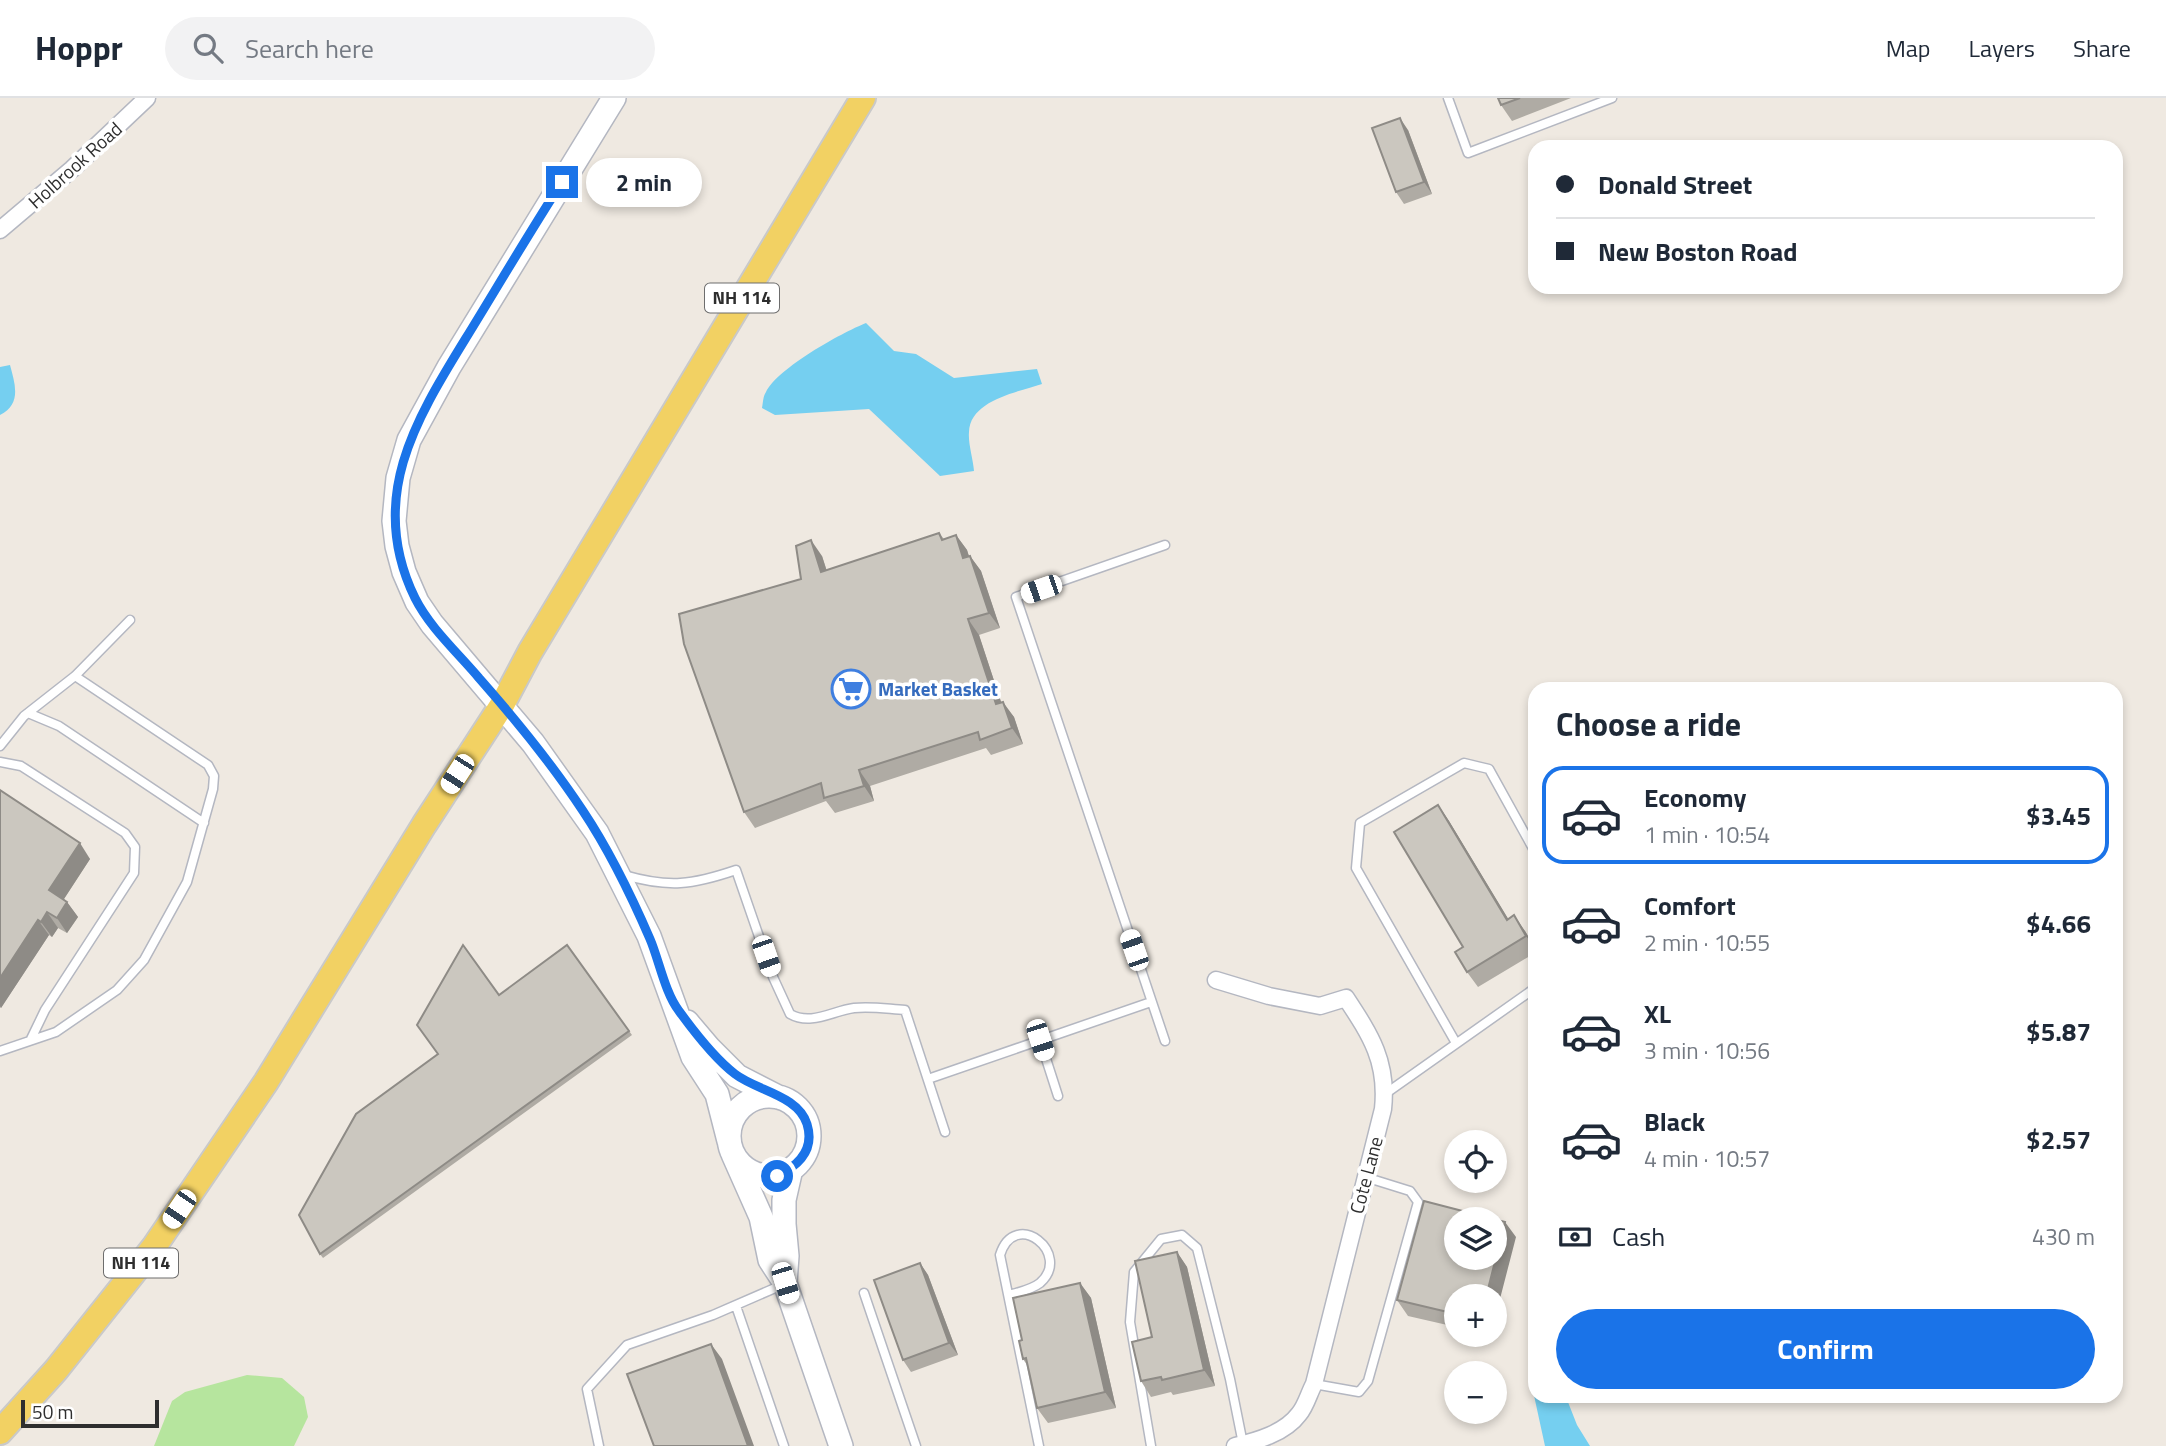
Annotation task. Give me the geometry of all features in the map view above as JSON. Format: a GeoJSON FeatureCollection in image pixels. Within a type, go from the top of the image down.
{"type":"FeatureCollection","features":[{"type":"Feature","properties":{"kind":"main road","name":"NH 114"},"geometry":{"type":"LineString","coordinates":[[0,1432],[56,1370],[154,1247],[266,1082],[424,825],[502,705],[530,652],[863,98]]}},
{"type":"Feature","properties":{"kind":"street","name":"Holbrook Road"},"geometry":{"type":"LineString","coordinates":[[0,230],[72,169],[148,98]]}},
{"type":"Feature","properties":{"kind":"street"},"geometry":{"type":"LineString","coordinates":[[614,98],[426,407],[409,440],[398,478],[394,521],[397,545],[404,572],[417,601],[432,624],[502,705],[582,809],[619,873],[649,936],[693,1057],[717,1094],[731,1148],[761,1217],[770,1260],[785,1283],[841,1446]]}},
{"type":"Feature","properties":{"kind":"street","name":"Cote Lane"},"geometry":{"type":"LineString","coordinates":[[1216,980],[1269,996],[1320,1006],[1346,998],[1374,1043],[1381,1062],[1385,1094],[1314,1384],[1300,1414],[1286,1427],[1239,1445]]}},
{"type":"Feature","properties":{"kind":"street"},"geometry":{"type":"LineString","coordinates":[[676,1008],[709,1048],[737,1076],[781,1098],[792,1104],[802,1113],[809,1138],[800,1162],[777,1176],[764,1176],[741,1165],[731,1148],[730,1128],[743,1105],[768,1096],[781,1098]]}},
{"type":"Feature","properties":{"kind":"street"},"geometry":{"type":"LineString","coordinates":[[785,1283],[788,1256],[784,1200],[791,1169]]}},
{"type":"Feature","properties":{"kind":"lane"},"geometry":{"type":"LineString","coordinates":[[1448,98],[1468,153],[1612,98]]}},
{"type":"Feature","properties":{"kind":"lane"},"geometry":{"type":"LineString","coordinates":[[1165,545],[1016,597],[1165,1041]]}},
{"type":"Feature","properties":{"kind":"lane"},"geometry":{"type":"LineString","coordinates":[[0,746],[28,713],[75,676],[130,620]]}},
{"type":"Feature","properties":{"kind":"lane"},"geometry":{"type":"LineString","coordinates":[[0,1050],[56,1032],[117,990],[144,960],[187,882],[213,789],[214,776],[208,765],[75,676]]}},
{"type":"Feature","properties":{"kind":"lane"},"geometry":{"type":"LineString","coordinates":[[28,713],[59,726],[204,823]]}},
{"type":"Feature","properties":{"kind":"lane"},"geometry":{"type":"LineString","coordinates":[[0,762],[22,766],[125,833],[135,847],[134,873],[45,1010],[31,1040]]}},
{"type":"Feature","properties":{"kind":"lane"},"geometry":{"type":"LineString","coordinates":[[1456,1043],[1356,868],[1360,823],[1464,763],[1489,769],[1528,839]]}},
{"type":"Feature","properties":{"kind":"lane"},"geometry":{"type":"LineString","coordinates":[[619,873],[652,883],[684,884],[736,870],[773,977],[790,1014],[803,1019],[852,1008],[905,1010],[945,1132]]}},
{"type":"Feature","properties":{"kind":"lane"},"geometry":{"type":"LineString","coordinates":[[1385,1094],[1528,993]]}},
{"type":"Feature","properties":{"kind":"lane"},"geometry":{"type":"LineString","coordinates":[[928,1079],[1151,1002]]}},
{"type":"Feature","properties":{"kind":"lane"},"geometry":{"type":"LineString","coordinates":[[1040,1040],[1058,1096]]}},
{"type":"Feature","properties":{"kind":"lane"},"geometry":{"type":"LineString","coordinates":[[1314,1384],[1359,1392],[1368,1381],[1418,1202],[1410,1191],[1365,1177]]}},
{"type":"Feature","properties":{"kind":"lane"},"geometry":{"type":"LineString","coordinates":[[1009,1295],[1039,1283],[1048,1273],[1051,1262],[1038,1238],[1027,1234],[1013,1237],[1004,1244],[1000,1255],[1039,1446]]}},
{"type":"Feature","properties":{"kind":"lane"},"geometry":{"type":"LineString","coordinates":[[1151,1446],[1130,1322],[1134,1272],[1161,1239],[1182,1235],[1197,1248],[1230,1379],[1239,1445]]}},
{"type":"Feature","properties":{"kind":"lane"},"geometry":{"type":"LineString","coordinates":[[599,1446],[587,1389],[627,1345],[736,1306],[785,1283]]}},
{"type":"Feature","properties":{"kind":"lane"},"geometry":{"type":"LineString","coordinates":[[863,1293],[916,1446]]}},
{"type":"Feature","properties":{"kind":"lane"},"geometry":{"type":"LineString","coordinates":[[736,1306],[784,1446]]}},
{"type":"Feature","properties":{"kind":"green space"},"geometry":{"type":"Polygon","coordinates":[[[247,1375],[282,1378],[304,1397],[308,1417],[294,1446],[154,1446],[172,1401],[185,1392],[247,1375]]]}},
{"type":"Feature","properties":{"kind":"water"},"geometry":{"type":"Polygon","coordinates":[[[866,323],[894,351],[916,354],[954,378],[1037,369],[1042,384],[997,399],[977,412],[971,421],[969,432],[974,471],[940,476],[869,409],[775,415],[762,408],[765,394],[783,372],[827,343],[866,323]]]}},
{"type":"Feature","properties":{"kind":"water"},"geometry":{"type":"Polygon","coordinates":[[[10,365],[15,386],[14,399],[12,405],[0,415],[0,367],[10,365]]]}},
{"type":"Feature","properties":{"kind":"water"},"geometry":{"type":"Polygon","coordinates":[[[1536,1403],[1568,1403],[1577,1425],[1590,1446],[1545,1446],[1536,1403]]]}},
{"type":"Feature","properties":{"kind":"building"},"geometry":{"type":"Polygon","coordinates":[[[1498,98],[1520,98],[1501,105],[1498,98]]]}},
{"type":"Feature","properties":{"kind":"building"},"geometry":{"type":"Polygon","coordinates":[[[1400,118],[1424,182],[1396,192],[1372,128],[1400,118]]]}},
{"type":"Feature","properties":{"kind":"building","name":"Market Basket"},"geometry":{"type":"Polygon","coordinates":[[[939,533],[942,540],[956,535],[963,558],[970,556],[989,613],[968,619],[996,704],[1003,702],[1012,728],[980,740],[978,732],[859,770],[864,786],[824,798],[821,783],[744,812],[684,644],[679,614],[801,579],[796,546],[811,540],[821,572],[939,533]]]}},
{"type":"Feature","properties":{"kind":"building"},"geometry":{"type":"Polygon","coordinates":[[[0,790],[80,843],[49,890],[67,902],[57,918],[47,912],[41,922],[38,920],[0,978],[0,790]]]}},
{"type":"Feature","properties":{"kind":"building"},"geometry":{"type":"Polygon","coordinates":[[[1438,805],[1507,920],[1514,915],[1526,936],[1467,972],[1455,952],[1463,947],[1394,832],[1438,805]]]}},
{"type":"Feature","properties":{"kind":"building"},"geometry":{"type":"Polygon","coordinates":[[[463,945],[499,995],[567,945],[629,1031],[320,1254],[299,1215],[356,1114],[438,1054],[417,1025],[463,945]]]}},
{"type":"Feature","properties":{"kind":"building"},"geometry":{"type":"Polygon","coordinates":[[[1424,1201],[1447,1207],[1444,1207],[1444,1270],[1493,1270],[1489,1284],[1444,1284],[1444,1311],[1397,1300],[1424,1201]]]}},
{"type":"Feature","properties":{"kind":"building"},"geometry":{"type":"Polygon","coordinates":[[[1177,1252],[1204,1370],[1162,1380],[1161,1377],[1141,1381],[1132,1342],[1152,1337],[1135,1261],[1177,1252]]]}},
{"type":"Feature","properties":{"kind":"building"},"geometry":{"type":"Polygon","coordinates":[[[920,1263],[949,1343],[903,1360],[874,1280],[920,1263]]]}},
{"type":"Feature","properties":{"kind":"building"},"geometry":{"type":"Polygon","coordinates":[[[1080,1283],[1105,1392],[1037,1408],[1026,1358],[1023,1359],[1019,1341],[1022,1340],[1013,1298],[1080,1283]]]}},
{"type":"Feature","properties":{"kind":"building"},"geometry":{"type":"Polygon","coordinates":[[[711,1344],[748,1446],[654,1446],[627,1374],[711,1344]]]}},
{"type":"Feature","properties":{"kind":"place","name":"Market Basket"},"geometry":{"type":"Point","coordinates":[851,689]}},
{"type":"Feature","properties":{"kind":"route"},"geometry":{"type":"LineString","coordinates":[[562,182],[449,366],[409,440],[398,478],[395,502],[397,545],[404,572],[417,601],[432,624],[533,743],[597,833],[649,936],[676,1008],[709,1048],[737,1076],[792,1104],[802,1113],[809,1138],[806,1151],[800,1162],[777,1176]]}}]}
